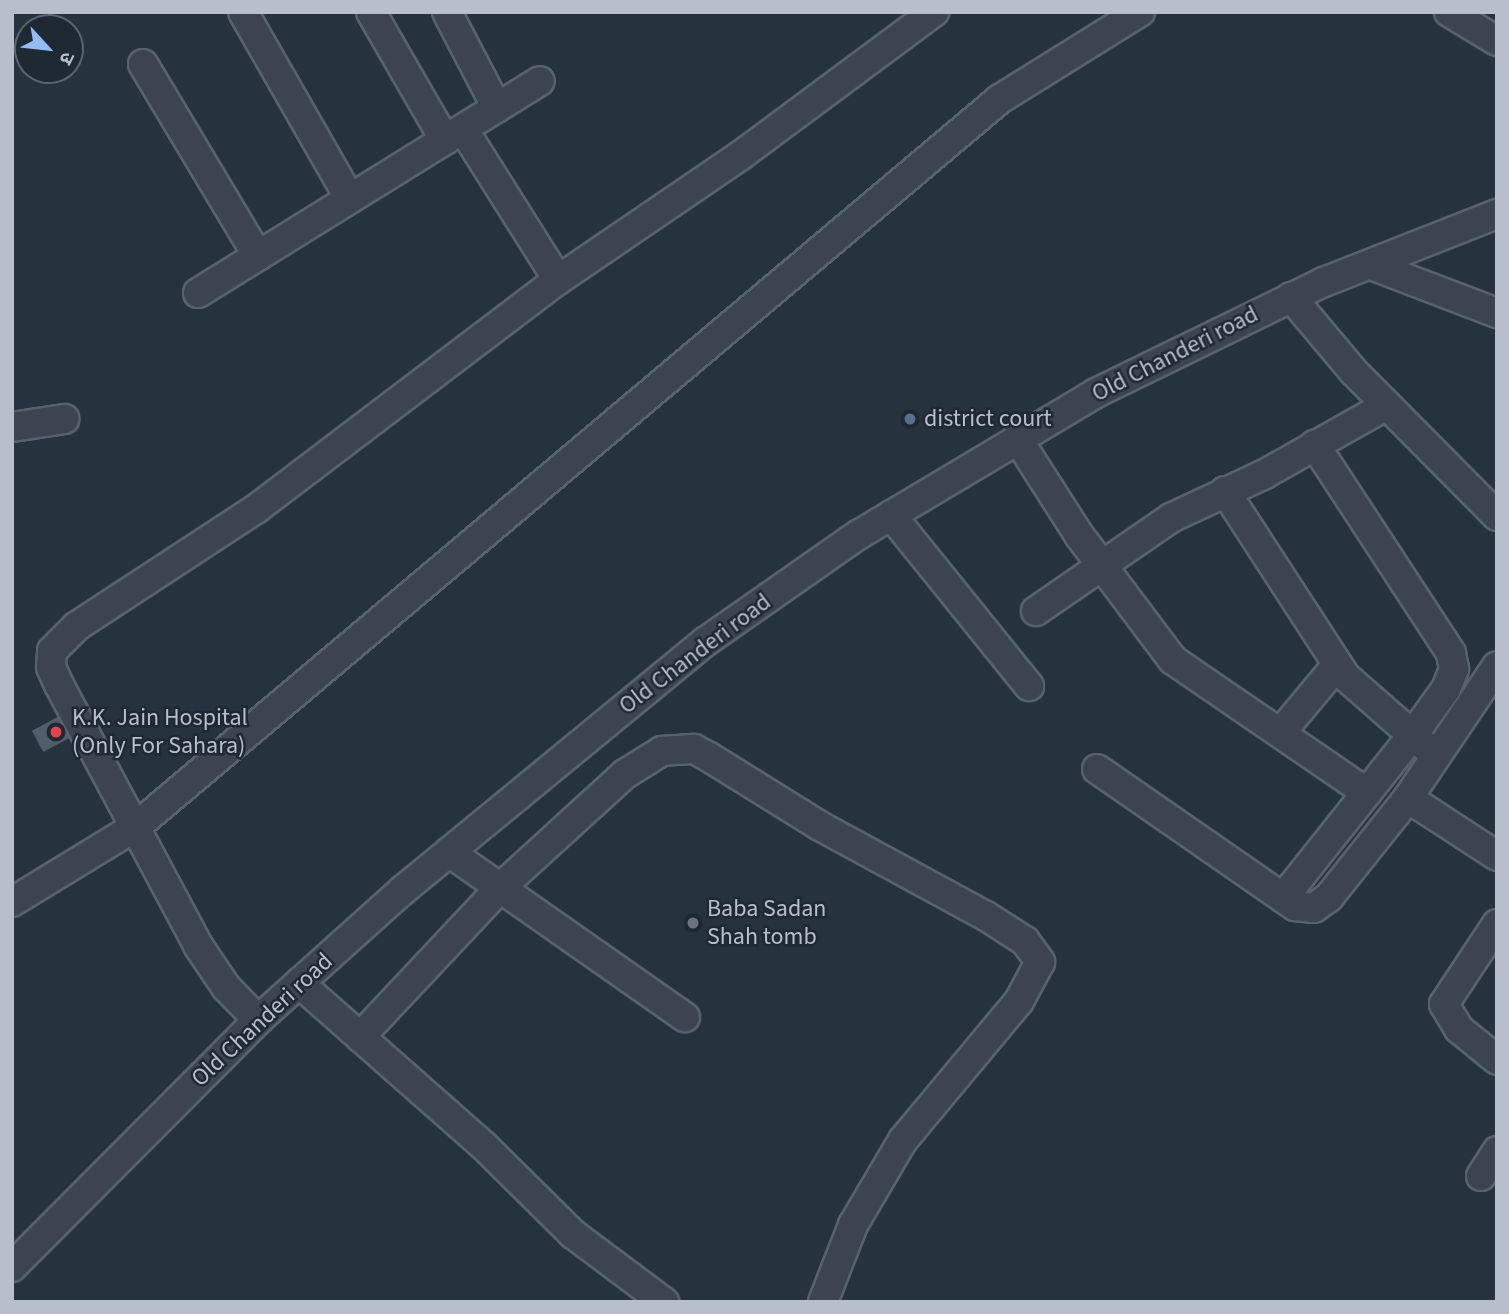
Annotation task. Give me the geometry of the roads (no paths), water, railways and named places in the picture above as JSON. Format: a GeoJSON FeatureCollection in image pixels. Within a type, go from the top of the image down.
{"type":"FeatureCollection","features":[{"type":"Feature","properties":{"kind":"street"},"geometry":{"type":"LineString","coordinates":[[243,12],[350,199]]}},
{"type":"Feature","properties":{"kind":"street"},"geometry":{"type":"LineString","coordinates":[[371,12],[558,280]]}},
{"type":"Feature","properties":{"kind":"street"},"geometry":{"type":"LineString","coordinates":[[447,12],[496,108]]}},
{"type":"Feature","properties":{"kind":"street"},"geometry":{"type":"LineString","coordinates":[[258,1020],[226,987],[199,947],[138,825],[51,667],[52,651],[61,638],[256,509],[558,280],[740,156],[934,12]]}},
{"type":"Feature","properties":{"kind":"street"},"geometry":{"type":"LineString","coordinates":[[12,902],[138,825],[1000,99],[1140,12]]}},
{"type":"Feature","properties":{"kind":"street"},"geometry":{"type":"LineString","coordinates":[[1449,12],[1497,41]]}},
{"type":"Feature","properties":{"kind":"street"},"geometry":{"type":"LineString","coordinates":[[143,64],[258,256]]}},
{"type":"Feature","properties":{"kind":"street"},"geometry":{"type":"LineString","coordinates":[[198,293],[540,81]]}},
{"type":"Feature","properties":{"kind":"street","name":"Old Chanderi road"},"geometry":{"type":"LineString","coordinates":[[12,1267],[258,1020],[299,983],[449,852],[705,642],[891,515],[1017,438],[1182,348],[1291,297],[1497,215]]}},
{"type":"Feature","properties":{"kind":"street"},"geometry":{"type":"LineString","coordinates":[[1371,265],[1497,313]]}},
{"type":"Feature","properties":{"kind":"street"},"geometry":{"type":"LineString","coordinates":[[1291,297],[1387,405],[1497,516]]}},
{"type":"Feature","properties":{"kind":"street"},"geometry":{"type":"LineString","coordinates":[[1036,611],[1171,518],[1387,405]]}},
{"type":"Feature","properties":{"kind":"street"},"geometry":{"type":"LineString","coordinates":[[12,428],[64,419]]}},
{"type":"Feature","properties":{"kind":"street"},"geometry":{"type":"LineString","coordinates":[[1017,438],[1101,566],[1172,660],[1282,731],[1367,793]]}},
{"type":"Feature","properties":{"kind":"street"},"geometry":{"type":"LineString","coordinates":[[1283,898],[1446,689],[1454,661],[1315,445]]}},
{"type":"Feature","properties":{"kind":"street"},"geometry":{"type":"LineString","coordinates":[[1225,491],[1337,665],[1365,696],[1436,755]]}},
{"type":"Feature","properties":{"kind":"street"},"geometry":{"type":"LineString","coordinates":[[891,515],[1029,686]]}},
{"type":"Feature","properties":{"kind":"street"},"geometry":{"type":"LineString","coordinates":[[1282,731],[1337,665]]}},
{"type":"Feature","properties":{"kind":"street"},"geometry":{"type":"LineString","coordinates":[[1097,769],[1283,898],[1306,910],[1321,904],[1408,797],[1497,666]]}},
{"type":"Feature","properties":{"kind":"street"},"geometry":{"type":"LineString","coordinates":[[360,1037],[500,888],[645,759],[662,751],[694,750],[820,826],[986,916],[1037,954],[1039,971],[1033,982],[902,1140],[875,1183],[822,1302]]}},
{"type":"Feature","properties":{"kind":"street"},"geometry":{"type":"LineString","coordinates":[[1408,797],[1497,856]]}},
{"type":"Feature","properties":{"kind":"street"},"geometry":{"type":"LineString","coordinates":[[449,852],[685,1017]]}},
{"type":"Feature","properties":{"kind":"street"},"geometry":{"type":"LineString","coordinates":[[1497,923],[1444,1004],[1459,1029],[1497,1060]]}},
{"type":"Feature","properties":{"kind":"street"},"geometry":{"type":"LineString","coordinates":[[299,983],[484,1146],[573,1234],[664,1302]]}},
{"type":"Feature","properties":{"kind":"street"},"geometry":{"type":"LineString","coordinates":[[1480,1176],[1497,1151]]}},
{"type":"Feature","properties":{"kind":"place","name":"district court"},"geometry":{"type":"Point","coordinates":[910,419]}},
{"type":"Feature","properties":{"kind":"place","name":"K.K. Jain Hospital (Only For Sahara)"},"geometry":{"type":"Point","coordinates":[56,732]}},
{"type":"Feature","properties":{"kind":"place","name":"Baba Sadan Shah tomb"},"geometry":{"type":"Point","coordinates":[693,923]}}]}
